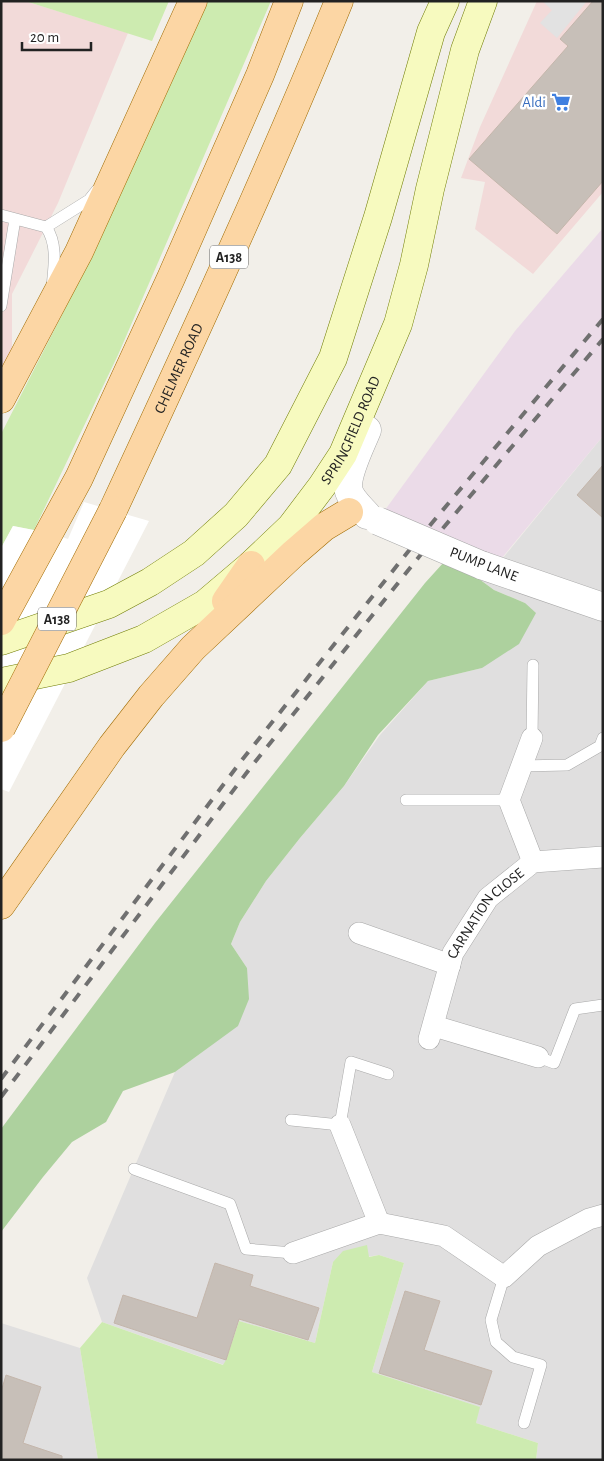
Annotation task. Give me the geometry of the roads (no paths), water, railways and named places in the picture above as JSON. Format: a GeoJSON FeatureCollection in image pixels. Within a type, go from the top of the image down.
{"type":"FeatureCollection","features":[{"type":"Feature","properties":{"kind":"main road"},"geometry":{"type":"LineString","coordinates":[[1,399],[79,252],[193,1]]}},
{"type":"Feature","properties":{"kind":"main road"},"geometry":{"type":"LineString","coordinates":[[1,621],[83,469],[171,278],[260,76],[288,1]]}},
{"type":"Feature","properties":{"kind":"main road","name":"CHELMER ROAD"},"geometry":{"type":"LineString","coordinates":[[1,728],[113,510],[181,364],[300,97],[339,1]]}},
{"type":"Feature","properties":{"kind":"main road"},"geometry":{"type":"LineString","coordinates":[[1,641],[108,604],[150,582],[194,553],[236,515],[278,465],[333,358],[378,217],[431,32],[445,1]]}},
{"type":"Feature","properties":{"kind":"main road","name":"SPRINGFIELD ROAD"},"geometry":{"type":"LineString","coordinates":[[1,682],[69,668],[144,639],[205,604],[251,565],[291,527],[322,486],[343,454],[395,333],[414,265],[430,189],[465,50],[483,1]]}},
{"type":"Feature","properties":{"kind":"main road"},"geometry":{"type":"LineString","coordinates":[[1,905],[112,746],[151,696],[193,648],[324,527],[365,516]]}},
{"type":"Feature","properties":{"kind":"main road"},"geometry":{"type":"LineString","coordinates":[[193,648],[251,565]]}},
{"type":"Feature","properties":{"kind":"street","name":"PUMP LANE"},"geometry":{"type":"LineString","coordinates":[[365,516],[353,499],[348,487],[353,462],[383,391],[395,333]]}},
{"type":"Feature","properties":{"kind":"street","name":"PUMP LANE"},"geometry":{"type":"LineString","coordinates":[[291,527],[322,514],[365,516],[481,565],[603,607]]}},
{"type":"Feature","properties":{"kind":"street"},"geometry":{"type":"LineString","coordinates":[[532,738],[508,800],[533,862]]}},
{"type":"Feature","properties":{"kind":"street","name":"CARNATION CLOSE"},"geometry":{"type":"LineString","coordinates":[[538,1057],[431,1032],[453,953],[488,898],[533,862],[603,857]]}},
{"type":"Feature","properties":{"kind":"street"},"geometry":{"type":"LineString","coordinates":[[360,933],[450,965]]}},
{"type":"Feature","properties":{"kind":"street"},"geometry":{"type":"LineString","coordinates":[[340,1125],[379,1223]]}},
{"type":"Feature","properties":{"kind":"street"},"geometry":{"type":"LineString","coordinates":[[293,1253],[379,1223],[444,1236],[504,1277],[538,1246],[590,1219],[603,1215]]}},
{"type":"Feature","properties":{"kind":"lane"},"geometry":{"type":"LineString","coordinates":[[46,227],[89,200],[119,164]]}},
{"type":"Feature","properties":{"kind":"lane"},"geometry":{"type":"LineString","coordinates":[[1,215],[46,227],[51,233],[54,250],[48,309]]}},
{"type":"Feature","properties":{"kind":"lane"},"geometry":{"type":"LineString","coordinates":[[1,306],[15,219]]}},
{"type":"Feature","properties":{"kind":"lane"},"geometry":{"type":"LineString","coordinates":[[532,738],[534,665]]}},
{"type":"Feature","properties":{"kind":"lane"},"geometry":{"type":"LineString","coordinates":[[521,766],[567,765],[600,746],[603,738]]}},
{"type":"Feature","properties":{"kind":"lane"},"geometry":{"type":"LineString","coordinates":[[406,800],[508,800]]}},
{"type":"Feature","properties":{"kind":"lane"},"geometry":{"type":"LineString","coordinates":[[538,1057],[554,1063],[575,1009],[603,1005]]}},
{"type":"Feature","properties":{"kind":"lane"},"geometry":{"type":"LineString","coordinates":[[291,1120],[340,1125],[351,1062],[388,1074]]}},
{"type":"Feature","properties":{"kind":"lane"},"geometry":{"type":"LineString","coordinates":[[134,1169],[230,1204],[246,1249],[293,1253]]}},
{"type":"Feature","properties":{"kind":"lane"},"geometry":{"type":"LineString","coordinates":[[504,1277],[491,1320],[496,1342],[513,1357],[541,1364],[524,1423]]}},
{"type":"Feature","properties":{"kind":"railway"},"geometry":{"type":"LineString","coordinates":[[1,1079],[242,760],[411,548],[603,319]]}},
{"type":"Feature","properties":{"kind":"railway"},"geometry":{"type":"LineString","coordinates":[[1,1097],[251,767],[422,553],[603,339]]}},
{"type":"Feature","properties":{"kind":"place","name":"Aldi"},"geometry":{"type":"Point","coordinates":[561,102]}}]}
